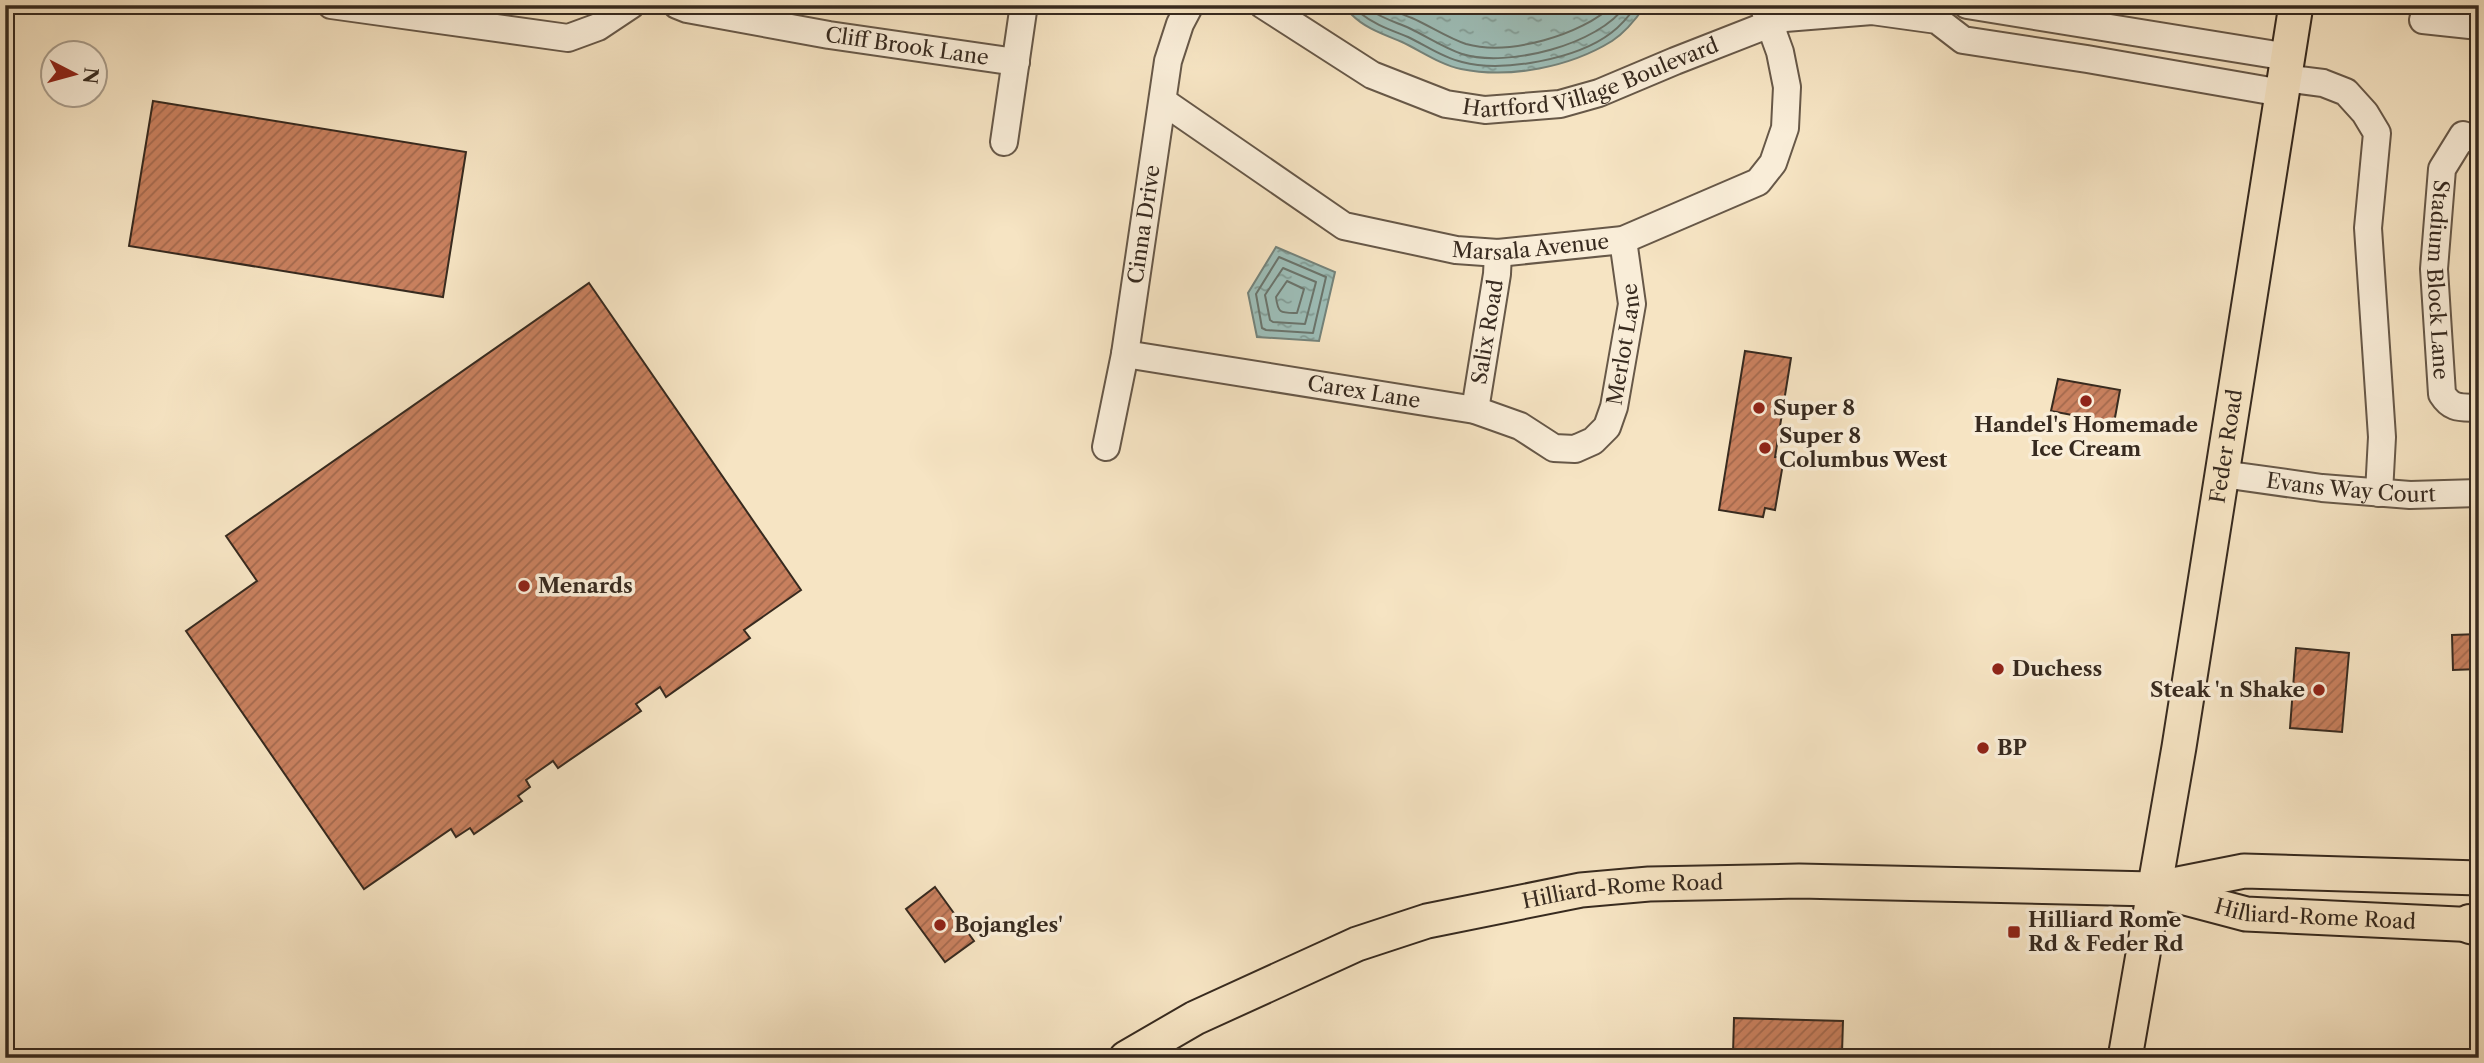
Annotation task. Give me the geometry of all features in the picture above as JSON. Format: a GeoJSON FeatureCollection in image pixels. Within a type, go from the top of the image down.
{"type":"FeatureCollection","features":[{"type":"Feature","properties":{"kind":"main road","name":"Feder Road"},"geometry":{"type":"LineString","coordinates":[[2125,1058],[2179,747],[2296,5]]}},
{"type":"Feature","properties":{"kind":"main road","name":"Hilliard-Rome Road"},"geometry":{"type":"LineString","coordinates":[[1126,1058],[1195,1017],[1357,944],[1427,921],[1581,890],[1649,884],[1799,881],[2153,889],[2244,871],[2479,878]]}},
{"type":"Feature","properties":{"kind":"main road","name":"Hilliard-Rome Road"},"geometry":{"type":"LineString","coordinates":[[2153,889],[2246,914],[2476,925]]}},
{"type":"Feature","properties":{"kind":"street"},"geometry":{"type":"LineString","coordinates":[[331,5],[568,38],[598,27],[631,5]]}},
{"type":"Feature","properties":{"kind":"street","name":"Cliff Brook Lane"},"geometry":{"type":"LineString","coordinates":[[677,5],[829,35],[1016,62]]}},
{"type":"Feature","properties":{"kind":"street"},"geometry":{"type":"LineString","coordinates":[[1004,142],[1023,11],[1020,5]]}},
{"type":"Feature","properties":{"kind":"street","name":"Cinna Drive"},"geometry":{"type":"LineString","coordinates":[[1105,447],[1125,354],[1168,61],[1180,24],[1190,5]]}},
{"type":"Feature","properties":{"kind":"street","name":"Hartford Village Boulevard"},"geometry":{"type":"LineString","coordinates":[[1263,5],[1372,75],[1446,104],[1485,110],[1560,104],[1599,93],[1675,61],[1766,15],[1785,18],[1872,12],[1937,20],[1963,40],[2087,58],[2285,76]]}},
{"type":"Feature","properties":{"kind":"street"},"geometry":{"type":"LineString","coordinates":[[1937,20],[1966,5],[2101,15],[2221,47],[2285,76],[2323,83],[2346,92],[2365,113],[2377,134],[2368,228],[2382,437],[2379,493]]}},
{"type":"Feature","properties":{"kind":"street","name":"Marsala Avenue"},"geometry":{"type":"LineString","coordinates":[[1164,102],[1344,226],[1456,250],[1498,253],[1623,240],[1758,182],[1773,163],[1784,128],[1787,87],[1780,52],[1766,15]]}},
{"type":"Feature","properties":{"kind":"street"},"geometry":{"type":"LineString","coordinates":[[2423,20],[2479,26]]}},
{"type":"Feature","properties":{"kind":"street","name":"Stadium Block Lane"},"geometry":{"type":"LineString","coordinates":[[2479,141],[2463,135],[2442,169],[2434,269],[2442,394],[2448,404],[2479,408]]}},
{"type":"Feature","properties":{"kind":"street","name":"Merlot Lane"},"geometry":{"type":"LineString","coordinates":[[1593,441],[1607,427],[1614,407],[1632,304],[1623,240]]}},
{"type":"Feature","properties":{"kind":"street","name":"Salix Road"},"geometry":{"type":"LineString","coordinates":[[1475,410],[1498,253]]}},
{"type":"Feature","properties":{"kind":"street","name":"Carex Lane"},"geometry":{"type":"LineString","coordinates":[[1125,354],[1475,410],[1520,426],[1554,448],[1575,449],[1593,441]]}},
{"type":"Feature","properties":{"kind":"street","name":"Evans Way Court"},"geometry":{"type":"LineString","coordinates":[[2222,474],[2379,493],[2479,493]]}},
{"type":"Feature","properties":{"kind":"water"},"geometry":{"type":"Polygon","coordinates":[[[1353,5],[1645,6],[1622,34],[1578,58],[1519,71],[1480,72],[1454,67],[1375,31],[1351,14],[1353,5]]]}},
{"type":"Feature","properties":{"kind":"water"},"geometry":{"type":"Polygon","coordinates":[[[1276,247],[1335,272],[1319,341],[1257,337],[1248,293],[1276,247]]]}},
{"type":"Feature","properties":{"kind":"building"},"geometry":{"type":"Polygon","coordinates":[[[153,101],[466,152],[443,297],[129,246],[153,101]]]}},
{"type":"Feature","properties":{"kind":"building","name":"Menards"},"geometry":{"type":"Polygon","coordinates":[[[589,283],[801,590],[744,630],[750,638],[666,697],[660,687],[636,704],[641,711],[558,768],[553,761],[526,780],[530,787],[518,796],[522,801],[474,834],[470,828],[456,837],[451,829],[364,889],[186,631],[257,581],[226,536],[589,283]]]}},
{"type":"Feature","properties":{"kind":"building","name":"Super 8"},"geometry":{"type":"Polygon","coordinates":[[[1745,351],[1791,358],[1775,457],[1784,458],[1775,510],[1765,508],[1763,517],[1719,510],[1745,351]]]}},
{"type":"Feature","properties":{"kind":"building","name":"Handel's Homemade Ice Cream"},"geometry":{"type":"Polygon","coordinates":[[[2058,379],[2120,390],[2114,423],[2051,411],[2058,379]]]}},
{"type":"Feature","properties":{"kind":"building"},"geometry":{"type":"Polygon","coordinates":[[[2479,634],[2479,669],[2453,670],[2452,635],[2479,634]]]}},
{"type":"Feature","properties":{"kind":"building","name":"Steak 'n Shake"},"geometry":{"type":"Polygon","coordinates":[[[2296,648],[2349,653],[2342,732],[2290,728],[2296,648]]]}},
{"type":"Feature","properties":{"kind":"building","name":"Bojangles'"},"geometry":{"type":"Polygon","coordinates":[[[935,887],[974,941],[945,962],[906,909],[935,887]]]}},
{"type":"Feature","properties":{"kind":"building"},"geometry":{"type":"Polygon","coordinates":[[[1734,1018],[1843,1021],[1842,1053],[1765,1049],[1765,1058],[1730,1058],[1733,1054],[1734,1018]]]}},
{"type":"Feature","properties":{"kind":"place","name":"Handel's Homemade Ice Cream"},"geometry":{"type":"Point","coordinates":[2086,401]}},
{"type":"Feature","properties":{"kind":"place","name":"Super 8"},"geometry":{"type":"Point","coordinates":[1759,408]}},
{"type":"Feature","properties":{"kind":"place","name":"Super 8 Columbus West"},"geometry":{"type":"Point","coordinates":[1765,448]}},
{"type":"Feature","properties":{"kind":"place","name":"Menards"},"geometry":{"type":"Point","coordinates":[524,586]}},
{"type":"Feature","properties":{"kind":"place","name":"Duchess"},"geometry":{"type":"Point","coordinates":[1998,669]}},
{"type":"Feature","properties":{"kind":"place","name":"Steak 'n Shake"},"geometry":{"type":"Point","coordinates":[2319,690]}},
{"type":"Feature","properties":{"kind":"place","name":"BP"},"geometry":{"type":"Point","coordinates":[1983,748]}},
{"type":"Feature","properties":{"kind":"place","name":"Bojangles'"},"geometry":{"type":"Point","coordinates":[940,925]}},
{"type":"Feature","properties":{"kind":"place","name":"Hilliard Rome Rd & Feder Rd"},"geometry":{"type":"Point","coordinates":[2014,932]}}]}
